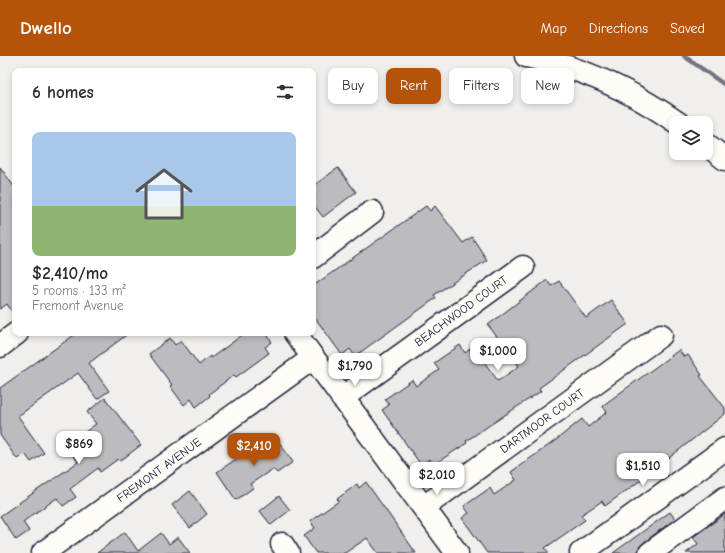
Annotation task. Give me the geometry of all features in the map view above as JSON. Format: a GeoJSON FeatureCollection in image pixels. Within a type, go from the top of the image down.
{"type":"FeatureCollection","features":[{"type":"Feature","properties":{"kind":"street"},"geometry":{"type":"LineString","coordinates":[[526,56],[590,74],[655,107],[669,117]]}},
{"type":"Feature","properties":{"kind":"street"},"geometry":{"type":"LineString","coordinates":[[713,150],[725,159]]}},
{"type":"Feature","properties":{"kind":"street"},"geometry":{"type":"LineString","coordinates":[[316,255],[372,212]]}},
{"type":"Feature","properties":{"kind":"street","name":"BEACHWOOD COURT"},"geometry":{"type":"LineString","coordinates":[[342,398],[523,267]]}},
{"type":"Feature","properties":{"kind":"street","name":"DARTMOOR COURT"},"geometry":{"type":"LineString","coordinates":[[424,507],[661,335]]}},
{"type":"Feature","properties":{"kind":"street"},"geometry":{"type":"LineString","coordinates":[[0,346],[13,336]]}},
{"type":"Feature","properties":{"kind":"street"},"geometry":{"type":"LineString","coordinates":[[297,336],[457,553]]}},
{"type":"Feature","properties":{"kind":"street","name":"FREMONT AVENUE"},"geometry":{"type":"LineString","coordinates":[[43,553],[313,358]]}},
{"type":"Feature","properties":{"kind":"street"},"geometry":{"type":"LineString","coordinates":[[581,553],[725,449]]}},
{"type":"Feature","properties":{"kind":"street"},"geometry":{"type":"LineString","coordinates":[[650,553],[725,498]]}},
{"type":"Feature","properties":{"kind":"building"},"geometry":{"type":"Polygon","coordinates":[[[0,167],[12,184],[12,312],[7,304],[0,309],[0,167]]]}},
{"type":"Feature","properties":{"kind":"building"},"geometry":{"type":"Polygon","coordinates":[[[338,168],[356,192],[323,217],[316,208],[316,184],[338,168]]]}},
{"type":"Feature","properties":{"kind":"building"},"geometry":{"type":"Polygon","coordinates":[[[426,206],[430,211],[435,206],[463,243],[472,237],[487,260],[434,295],[436,298],[355,356],[350,349],[342,355],[316,319],[316,284],[426,206]]]}},
{"type":"Feature","properties":{"kind":"building"},"geometry":{"type":"Polygon","coordinates":[[[547,280],[551,286],[559,281],[586,318],[611,300],[628,324],[539,388],[541,391],[466,441],[467,443],[433,465],[429,459],[421,465],[382,410],[389,405],[385,399],[412,380],[416,386],[439,370],[434,363],[460,345],[465,353],[473,347],[498,381],[519,366],[488,325],[547,280]]]}},
{"type":"Feature","properties":{"kind":"building"},"geometry":{"type":"Polygon","coordinates":[[[73,336],[125,336],[89,363],[109,391],[97,399],[78,373],[18,416],[44,453],[31,462],[25,454],[17,459],[0,435],[0,388],[73,336]]]}},
{"type":"Feature","properties":{"kind":"building"},"geometry":{"type":"Polygon","coordinates":[[[241,336],[268,336],[272,342],[265,347],[269,353],[236,377],[234,375],[209,394],[210,396],[196,407],[191,399],[184,405],[170,386],[172,385],[149,354],[170,338],[175,345],[181,340],[199,365],[210,356],[211,358],[241,336]]]}},
{"type":"Feature","properties":{"kind":"building"},"geometry":{"type":"Polygon","coordinates":[[[679,350],[684,357],[688,355],[702,375],[700,376],[725,408],[725,414],[637,483],[605,506],[602,501],[581,515],[585,520],[545,548],[549,553],[487,553],[462,518],[469,513],[464,506],[490,488],[494,495],[516,480],[511,472],[556,440],[582,419],[588,427],[607,412],[602,406],[679,350]]]}},
{"type":"Feature","properties":{"kind":"building"},"geometry":{"type":"Polygon","coordinates":[[[105,398],[141,445],[120,461],[118,459],[100,472],[98,468],[70,489],[76,497],[63,506],[57,498],[23,522],[29,531],[16,540],[0,516],[78,462],[66,447],[96,424],[87,412],[105,398]]]}},
{"type":"Feature","properties":{"kind":"building"},"geometry":{"type":"Polygon","coordinates":[[[274,435],[293,462],[277,473],[273,469],[250,484],[253,488],[236,500],[217,472],[242,455],[243,457],[274,435]]]}},
{"type":"Feature","properties":{"kind":"building"},"geometry":{"type":"Polygon","coordinates":[[[366,482],[416,553],[378,553],[367,538],[345,553],[316,553],[304,536],[315,528],[310,521],[339,501],[337,499],[357,484],[359,488],[366,482]]]}},
{"type":"Feature","properties":{"kind":"building"},"geometry":{"type":"Polygon","coordinates":[[[190,491],[207,514],[190,528],[172,505],[190,491]]]}},
{"type":"Feature","properties":{"kind":"building"},"geometry":{"type":"Polygon","coordinates":[[[279,496],[290,510],[271,525],[260,511],[279,496]]]}},
{"type":"Feature","properties":{"kind":"building"},"geometry":{"type":"Polygon","coordinates":[[[670,512],[675,519],[643,543],[639,548],[638,553],[613,553],[670,512]]]}},
{"type":"Feature","properties":{"kind":"building"},"geometry":{"type":"Polygon","coordinates":[[[725,514],[725,553],[686,553],[698,544],[693,537],[725,514]]]}},
{"type":"Feature","properties":{"kind":"building"},"geometry":{"type":"Polygon","coordinates":[[[125,532],[138,551],[161,533],[169,544],[178,537],[190,553],[97,553],[125,532]]]}},
{"type":"Feature","properties":{"kind":"waterway"},"geometry":{"type":"LineString","coordinates":[[684,56],[725,85]]}}]}
